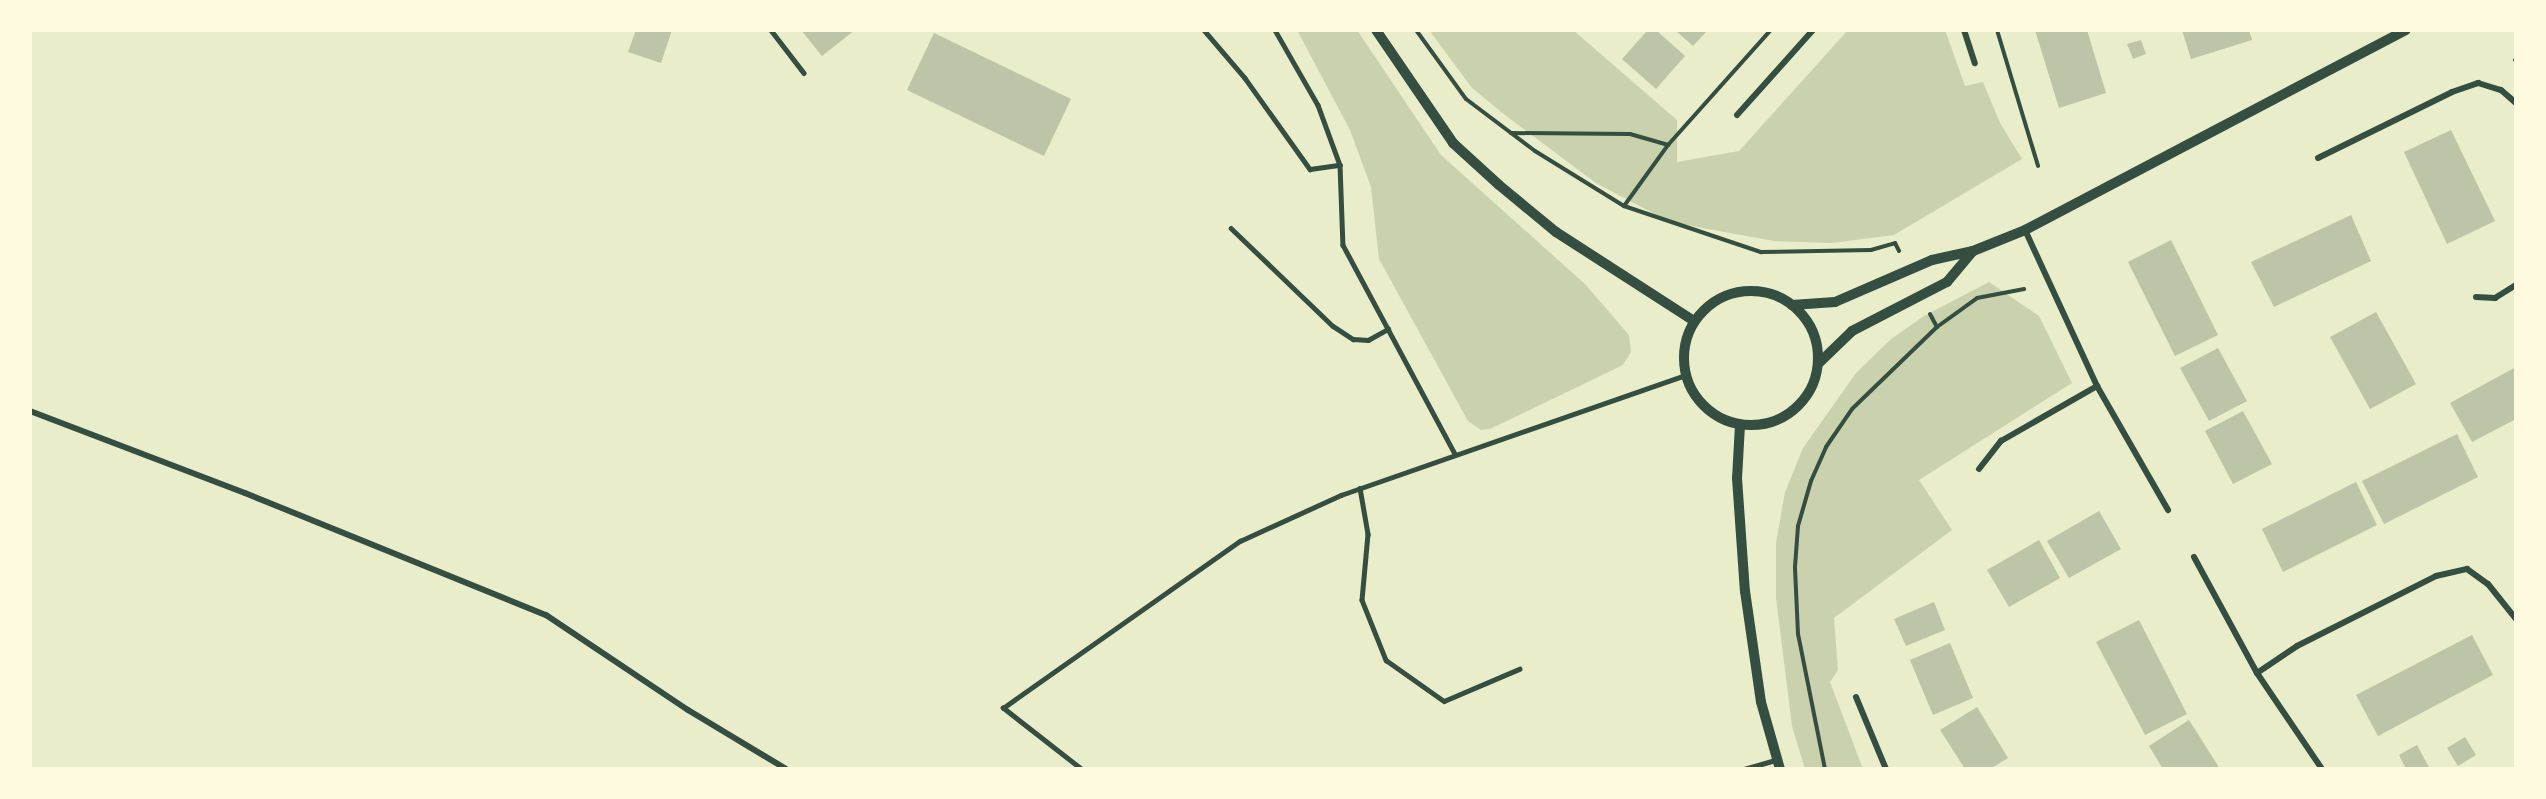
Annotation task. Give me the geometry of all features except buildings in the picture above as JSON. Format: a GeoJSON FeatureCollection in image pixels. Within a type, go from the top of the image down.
{"type":"FeatureCollection","features":[{"type":"Feature","properties":{"kind":"street"},"geometry":{"type":"LineString","coordinates":[[1376,30],[1454,143],[1499,185],[1556,232],[1694,321]]}},
{"type":"Feature","properties":{"kind":"street"},"geometry":{"type":"LineString","coordinates":[[1737,115],[1813,30]]}},
{"type":"Feature","properties":{"kind":"street"},"geometry":{"type":"LineString","coordinates":[[1964,30],[1975,63]]}},
{"type":"Feature","properties":{"kind":"street"},"geometry":{"type":"LineString","coordinates":[[1792,305],[1835,302],[1932,260],[1973,251],[2025,230],[2406,30]]}},
{"type":"Feature","properties":{"kind":"street"},"geometry":{"type":"LineString","coordinates":[[2318,158],[2452,92],[2478,83],[2501,90],[2516,103]]}},
{"type":"Feature","properties":{"kind":"street"},"geometry":{"type":"LineString","coordinates":[[2025,230],[2097,386],[2168,510]]}},
{"type":"Feature","properties":{"kind":"street"},"geometry":{"type":"LineString","coordinates":[[1818,364],[1852,331],[1947,282],[1973,251]]}},
{"type":"Feature","properties":{"kind":"street"},"geometry":{"type":"LineString","coordinates":[[2475,297],[2495,298],[2516,285]]}},
{"type":"Feature","properties":{"kind":"street"},"geometry":{"type":"LineString","coordinates":[[1751,290],[1773,294],[1792,305],[1808,322],[1816,341],[1818,364],[1812,386],[1800,404],[1783,418],[1762,425],[1740,425],[1705,408],[1685,375],[1683,356],[1694,321],[1709,304],[1729,294],[1751,290]]}},
{"type":"Feature","properties":{"kind":"street"},"geometry":{"type":"LineString","coordinates":[[1978,469],[2001,441],[2097,386]]}},
{"type":"Feature","properties":{"kind":"street"},"geometry":{"type":"LineString","coordinates":[[30,411],[245,493],[546,615],[688,710],[786,769]]}},
{"type":"Feature","properties":{"kind":"street"},"geometry":{"type":"LineString","coordinates":[[1740,425],[1737,478],[1746,600],[1761,702],[1779,764]]}},
{"type":"Feature","properties":{"kind":"street"},"geometry":{"type":"LineString","coordinates":[[2194,557],[2257,673],[2322,769]]}},
{"type":"Feature","properties":{"kind":"street"},"geometry":{"type":"LineString","coordinates":[[2257,673],[2297,646],[2415,587],[2467,569],[2488,584],[2516,619]]}},
{"type":"Feature","properties":{"kind":"street"},"geometry":{"type":"LineString","coordinates":[[1856,697],[1886,769]]}},
{"type":"Feature","properties":{"kind":"lane"},"geometry":{"type":"LineString","coordinates":[[771,30],[804,73]]}},
{"type":"Feature","properties":{"kind":"lane"},"geometry":{"type":"LineString","coordinates":[[1204,30],[1245,78],[1310,168],[1340,165]]}},
{"type":"Feature","properties":{"kind":"lane"},"geometry":{"type":"LineString","coordinates":[[1275,30],[1318,105],[1340,165],[1343,245],[1455,454]]}},
{"type":"Feature","properties":{"kind":"lane"},"geometry":{"type":"LineString","coordinates":[[1231,228],[1333,326],[1353,339],[1368,340],[1388,329]]}},
{"type":"Feature","properties":{"kind":"lane"},"geometry":{"type":"LineString","coordinates":[[1082,769],[1003,708],[1240,541],[1360,488],[1685,375]]}},
{"type":"Feature","properties":{"kind":"lane"},"geometry":{"type":"LineString","coordinates":[[1360,488],[1368,534],[1362,600],[1386,660],[1444,701],[1519,669]]}},
{"type":"Feature","properties":{"kind":"lane"},"geometry":{"type":"LineString","coordinates":[[1744,769],[1779,764]]}},
{"type":"Feature","properties":{"kind":"path"},"geometry":{"type":"LineString","coordinates":[[562,30],[574,30]]}},
{"type":"Feature","properties":{"kind":"path"},"geometry":{"type":"LineString","coordinates":[[1416,30],[1466,99],[1510,133],[1624,206],[1761,252],[1871,250],[1895,243]]}},
{"type":"Feature","properties":{"kind":"path"},"geometry":{"type":"LineString","coordinates":[[1624,206],[1668,145],[1771,30]]}},
{"type":"Feature","properties":{"kind":"path"},"geometry":{"type":"LineString","coordinates":[[1997,30],[2038,166]]}},
{"type":"Feature","properties":{"kind":"path"},"geometry":{"type":"LineString","coordinates":[[1510,133],[1630,134],[1668,145]]}},
{"type":"Feature","properties":{"kind":"path"},"geometry":{"type":"LineString","coordinates":[[1825,769],[1798,634],[1795,567],[1798,526],[1826,447],[1872,387],[1937,327],[1977,298],[2024,289]]}},
{"type":"Feature","properties":{"kind":"green space"},"geometry":{"type":"Polygon","coordinates":[[[1297,30],[1357,30],[1441,155],[1585,284],[1629,335],[1631,352],[1623,365],[1490,429],[1481,430],[1468,421],[1379,259],[1371,187],[1350,130],[1297,30]]]}},
{"type":"Feature","properties":{"kind":"green space"},"geometry":{"type":"Polygon","coordinates":[[[1429,30],[1573,30],[1677,120],[1677,162],[1739,151],[1848,30],[1945,30],[1965,86],[1983,82],[2000,123],[2022,159],[1894,235],[1832,243],[1774,241],[1670,222],[1596,183],[1505,115],[1472,88],[1429,30]]]}},
{"type":"Feature","properties":{"kind":"green space"},"geometry":{"type":"Polygon","coordinates":[[[1989,282],[2039,316],[2072,383],[1919,480],[1952,530],[1834,618],[1838,670],[1830,682],[1863,769],[1805,769],[1792,726],[1776,598],[1776,543],[1785,492],[1803,448],[1856,373],[1891,339],[1924,316],[1989,282]]]}}]}
